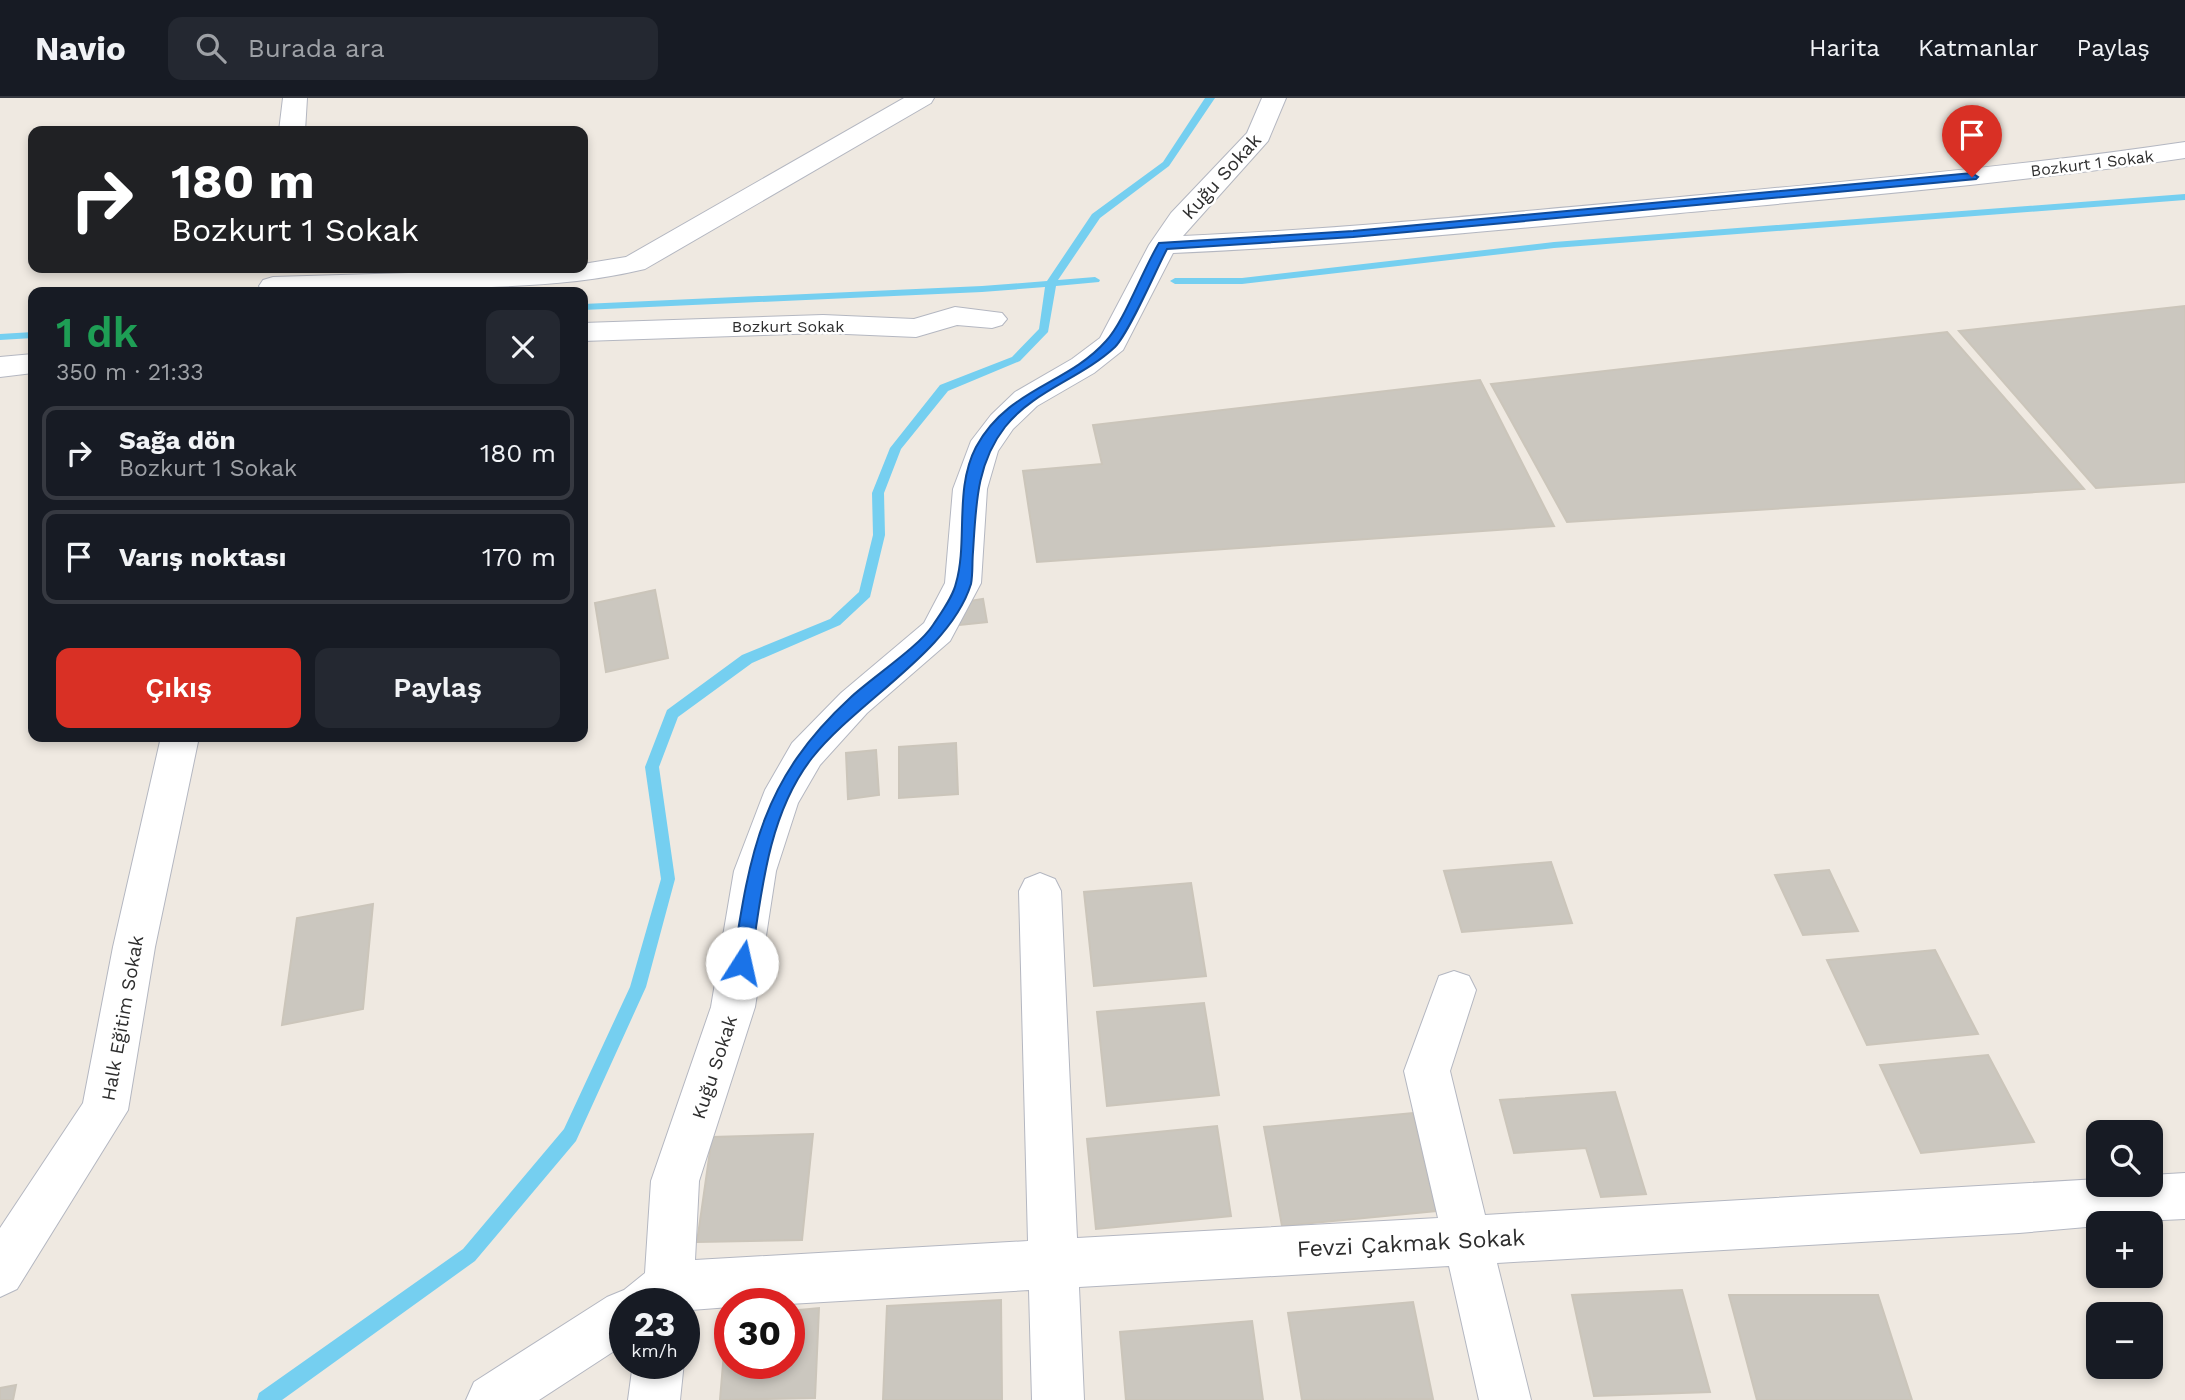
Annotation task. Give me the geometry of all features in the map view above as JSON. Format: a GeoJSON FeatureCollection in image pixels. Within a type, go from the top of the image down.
{"type":"FeatureCollection","features":[{"type":"Feature","properties":{"kind":"street"},"geometry":{"type":"LineString","coordinates":[[292,126],[295,98]]}},
{"type":"Feature","properties":{"kind":"street"},"geometry":{"type":"LineString","coordinates":[[588,273],[635,263],[922,98]]}},
{"type":"Feature","properties":{"kind":"street","name":"Kuğu Sokak"},"geometry":{"type":"LineString","coordinates":[[661,1288],[675,1181],[733,1007],[755,872],[779,801],[806,754],[854,703],[937,632],[964,583],[970,489],[982,449],[1002,422],[1026,399],[1083,366],[1112,343],[1163,245],[1188,212],[1259,136],[1275,98]]}},
{"type":"Feature","properties":{"kind":"street","name":"Bozkurt 1 Sokak"},"geometry":{"type":"LineString","coordinates":[[1163,245],[1248,243],[1680,205],[2063,167],[2185,150]]}},
{"type":"Feature","properties":{"kind":"street"},"geometry":{"type":"LineString","coordinates":[[274,282],[527,277],[581,273]]}},
{"type":"Feature","properties":{"kind":"street","name":"Bozkurt Sokak"},"geometry":{"type":"LineString","coordinates":[[588,332],[823,324],[916,328],[955,316],[992,319]]}},
{"type":"Feature","properties":{"kind":"street"},"geometry":{"type":"LineString","coordinates":[[0,367],[28,364]]}},
{"type":"Feature","properties":{"kind":"street","name":"Halk Eğitim Sokak"},"geometry":{"type":"LineString","coordinates":[[0,1272],[105,1111],[134,947],[179,742]]}},
{"type":"Feature","properties":{"kind":"street"},"geometry":{"type":"LineString","coordinates":[[1040,891],[1058,1400]]}},
{"type":"Feature","properties":{"kind":"street"},"geometry":{"type":"LineString","coordinates":[[1454,990],[1427,1071],[1505,1400]]}},
{"type":"Feature","properties":{"kind":"street","name":"Fevzi Çakmak Sokak"},"geometry":{"type":"LineString","coordinates":[[700,1295],[1053,1264],[2019,1209],[2185,1196]]}},
{"type":"Feature","properties":{"kind":"street"},"geometry":{"type":"LineString","coordinates":[[492,1400],[609,1325]]}},
{"type":"Feature","properties":{"kind":"street"},"geometry":{"type":"LineString","coordinates":[[654,1400],[657,1379]]}},
{"type":"Feature","properties":{"kind":"building"},"geometry":{"type":"Polygon","coordinates":[[[2185,306],[2185,482],[2096,488],[1959,331],[2185,306]]]}},
{"type":"Feature","properties":{"kind":"building"},"geometry":{"type":"Polygon","coordinates":[[[1947,332],[2084,489],[1567,522],[1491,384],[1947,332]]]}},
{"type":"Feature","properties":{"kind":"building"},"geometry":{"type":"Polygon","coordinates":[[[1480,380],[1554,526],[1037,562],[1023,471],[1102,464],[1093,425],[1480,380]]]}},
{"type":"Feature","properties":{"kind":"building"},"geometry":{"type":"Polygon","coordinates":[[[655,590],[668,658],[606,672],[595,603],[655,590]]]}},
{"type":"Feature","properties":{"kind":"building"},"geometry":{"type":"Polygon","coordinates":[[[983,599],[987,622],[960,625],[957,603],[983,599]]]}},
{"type":"Feature","properties":{"kind":"building"},"geometry":{"type":"Polygon","coordinates":[[[956,743],[958,794],[899,798],[899,747],[956,743]]]}},
{"type":"Feature","properties":{"kind":"building"},"geometry":{"type":"Polygon","coordinates":[[[876,750],[879,795],[848,799],[846,753],[876,750]]]}},
{"type":"Feature","properties":{"kind":"building"},"geometry":{"type":"Polygon","coordinates":[[[1551,862],[1572,923],[1462,932],[1444,871],[1551,862]]]}},
{"type":"Feature","properties":{"kind":"building"},"geometry":{"type":"Polygon","coordinates":[[[1829,870],[1858,931],[1803,935],[1775,875],[1829,870]]]}},
{"type":"Feature","properties":{"kind":"building"},"geometry":{"type":"Polygon","coordinates":[[[1191,883],[1206,976],[1094,986],[1084,892],[1191,883]]]}},
{"type":"Feature","properties":{"kind":"building"},"geometry":{"type":"Polygon","coordinates":[[[373,904],[363,1009],[282,1025],[297,918],[373,904]]]}},
{"type":"Feature","properties":{"kind":"building"},"geometry":{"type":"Polygon","coordinates":[[[1935,950],[1978,1034],[1867,1045],[1827,960],[1935,950]]]}},
{"type":"Feature","properties":{"kind":"building"},"geometry":{"type":"Polygon","coordinates":[[[1204,1003],[1219,1095],[1107,1106],[1097,1012],[1204,1003]]]}},
{"type":"Feature","properties":{"kind":"building"},"geometry":{"type":"Polygon","coordinates":[[[1988,1055],[2034,1142],[1921,1153],[1880,1065],[1988,1055]]]}},
{"type":"Feature","properties":{"kind":"building"},"geometry":{"type":"Polygon","coordinates":[[[1615,1092],[1646,1194],[1601,1197],[1586,1148],[1514,1153],[1500,1100],[1615,1092]]]}},
{"type":"Feature","properties":{"kind":"building"},"geometry":{"type":"Polygon","coordinates":[[[1413,1113],[1436,1211],[1282,1226],[1264,1127],[1413,1113]]]}},
{"type":"Feature","properties":{"kind":"building"},"geometry":{"type":"Polygon","coordinates":[[[1217,1126],[1231,1216],[1096,1229],[1087,1139],[1217,1126]]]}},
{"type":"Feature","properties":{"kind":"building"},"geometry":{"type":"Polygon","coordinates":[[[813,1134],[802,1240],[697,1242],[712,1137],[813,1134]]]}},
{"type":"Feature","properties":{"kind":"building"},"geometry":{"type":"Polygon","coordinates":[[[1682,1290],[1710,1392],[1594,1396],[1572,1295],[1682,1290]]]}},
{"type":"Feature","properties":{"kind":"building"},"geometry":{"type":"Polygon","coordinates":[[[1729,1295],[1878,1295],[1912,1400],[1757,1400],[1729,1295]]]}},
{"type":"Feature","properties":{"kind":"building"},"geometry":{"type":"Polygon","coordinates":[[[1001,1300],[1002,1400],[883,1400],[887,1306],[1001,1300]]]}},
{"type":"Feature","properties":{"kind":"building"},"geometry":{"type":"Polygon","coordinates":[[[1413,1302],[1433,1399],[1302,1400],[1288,1313],[1413,1302]]]}},
{"type":"Feature","properties":{"kind":"building"},"geometry":{"type":"Polygon","coordinates":[[[819,1308],[815,1398],[720,1400],[722,1379],[805,1379],[805,1309],[819,1308]]]}},
{"type":"Feature","properties":{"kind":"building"},"geometry":{"type":"Polygon","coordinates":[[[1252,1321],[1263,1400],[1126,1400],[1120,1332],[1252,1321]]]}},
{"type":"Feature","properties":{"kind":"building"},"geometry":{"type":"Polygon","coordinates":[[[16,1385],[13,1400],[0,1400],[0,1388],[16,1385]]]}},
{"type":"Feature","properties":{"kind":"waterway"},"geometry":{"type":"LineString","coordinates":[[1051,284],[1096,216],[1166,164],[1210,98]]}},
{"type":"Feature","properties":{"kind":"waterway"},"geometry":{"type":"LineString","coordinates":[[1175,281],[1242,281],[1554,245],[2185,197]]}},
{"type":"Feature","properties":{"kind":"waterway"},"geometry":{"type":"LineString","coordinates":[[1051,284],[1095,280]]}},
{"type":"Feature","properties":{"kind":"waterway"},"geometry":{"type":"LineString","coordinates":[[266,1400],[469,1255],[570,1135],[638,987],[668,879],[652,767],[672,714],[747,659],[835,622],[865,594],[879,535],[878,493],[896,448],[944,388],[1016,359],[1044,330],[1051,284]]}},
{"type":"Feature","properties":{"kind":"waterway"},"geometry":{"type":"LineString","coordinates":[[588,307],[1051,284]]}},
{"type":"Feature","properties":{"kind":"waterway"},"geometry":{"type":"LineString","coordinates":[[0,337],[28,335]]}},
{"type":"Feature","properties":{"kind":"route"},"geometry":{"type":"LineString","coordinates":[[742,963],[755,872],[779,801],[806,754],[854,703],[903,664],[937,632],[964,583],[970,489],[982,449],[1002,422],[1026,399],[1083,366],[1112,343],[1163,245],[1248,243],[1972,177]]}}]}
